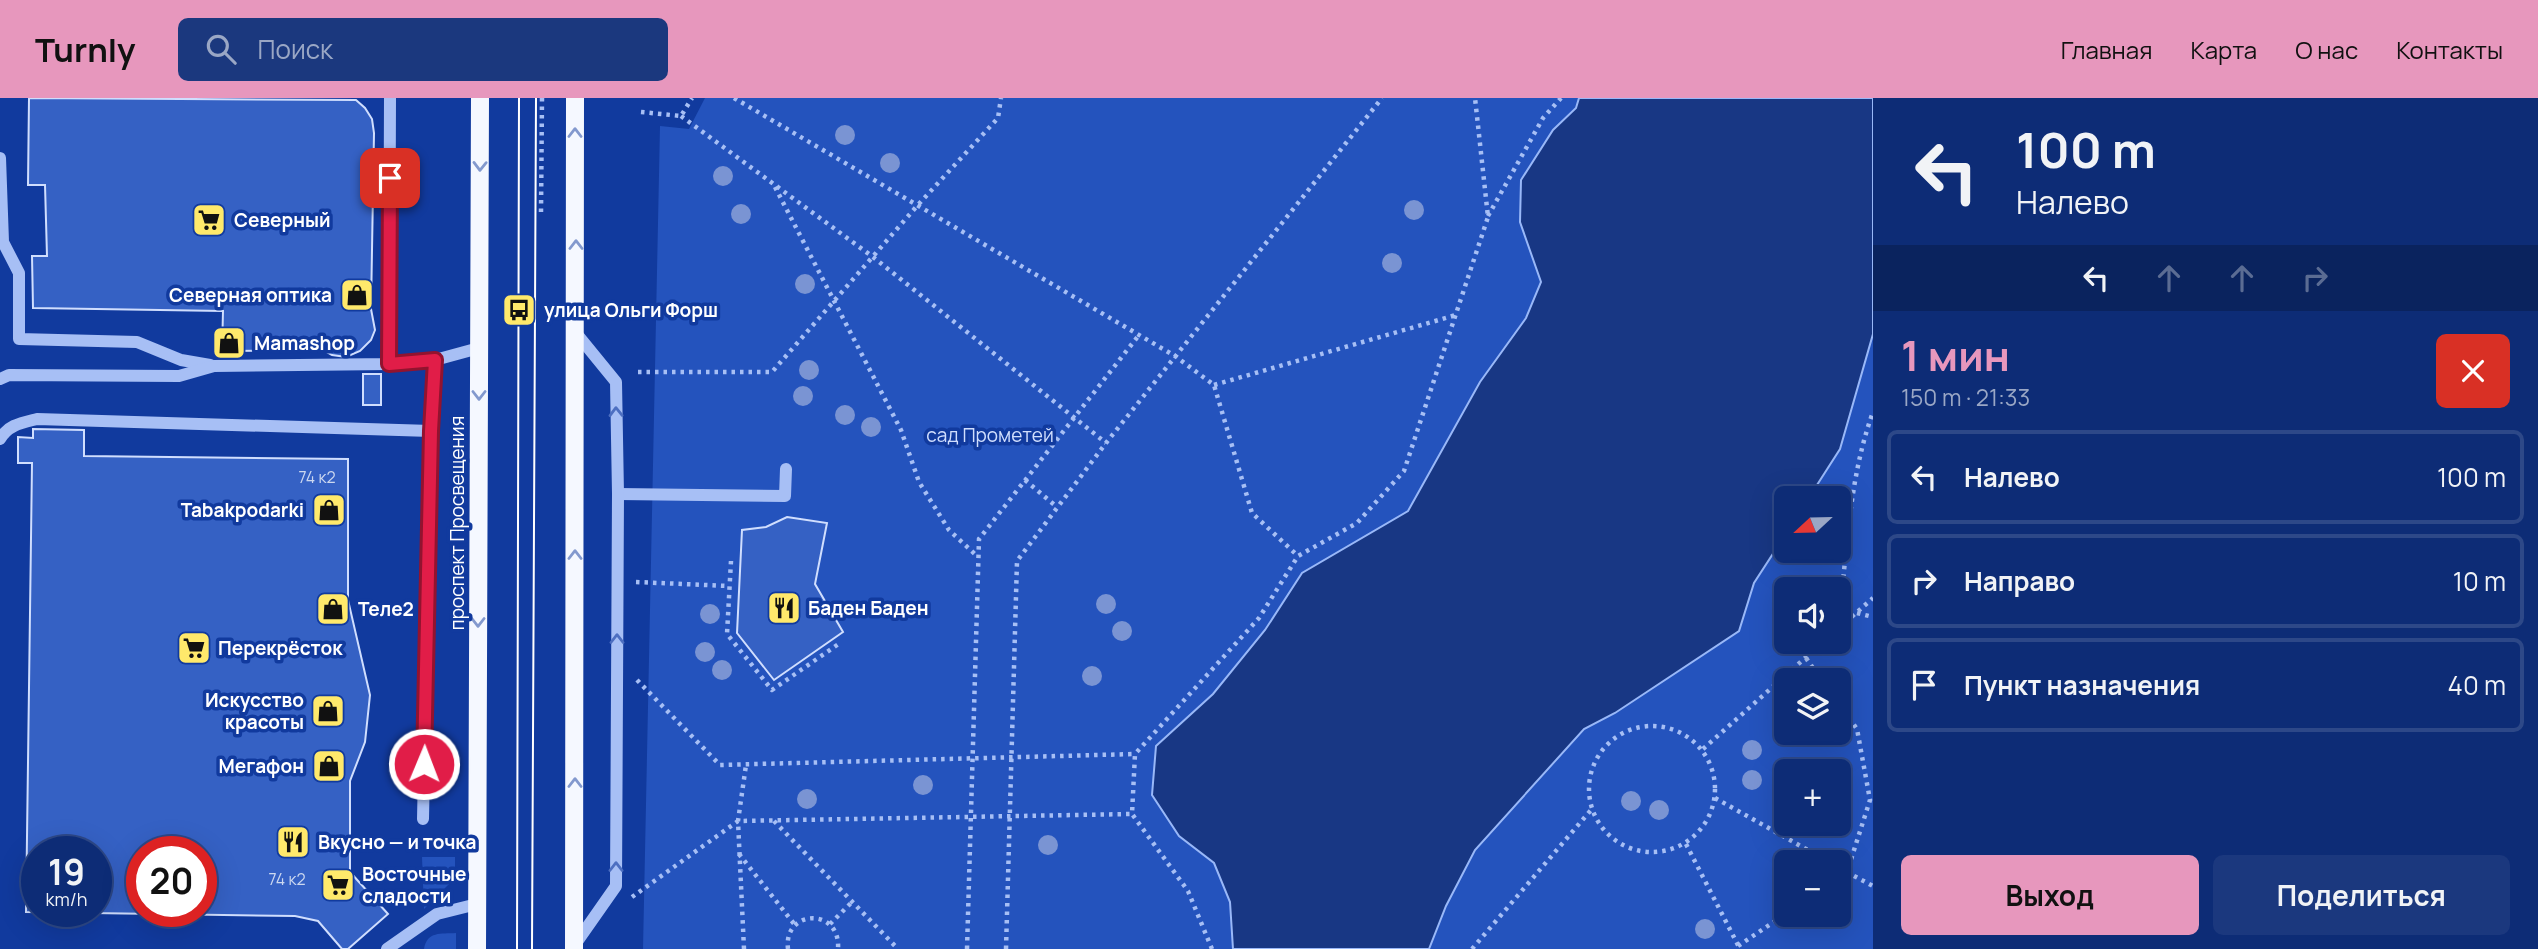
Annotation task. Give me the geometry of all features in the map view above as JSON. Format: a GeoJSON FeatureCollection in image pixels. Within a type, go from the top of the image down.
{"type":"FeatureCollection","features":[{"type":"Feature","properties":{"kind":"main road","name":"проспект Просвещения"},"geometry":{"type":"LineString","coordinates":[[477,949],[480,98]]}},
{"type":"Feature","properties":{"kind":"main road"},"geometry":{"type":"LineString","coordinates":[[574,948],[575,98]]}},
{"type":"Feature","properties":{"kind":"lane"},"geometry":{"type":"LineString","coordinates":[[389,364],[390,98]]}},
{"type":"Feature","properties":{"kind":"lane"},"geometry":{"type":"LineString","coordinates":[[0,158],[2,241],[19,272],[19,339],[137,342],[181,360],[214,366],[389,364],[435,360],[479,348]]}},
{"type":"Feature","properties":{"kind":"lane"},"geometry":{"type":"LineString","coordinates":[[574,948],[616,887],[618,494],[616,382],[576,333]]}},
{"type":"Feature","properties":{"kind":"lane"},"geometry":{"type":"LineString","coordinates":[[423,819],[431,431],[435,360]]}},
{"type":"Feature","properties":{"kind":"lane"},"geometry":{"type":"LineString","coordinates":[[0,379],[9,375],[179,376],[214,366]]}},
{"type":"Feature","properties":{"kind":"lane"},"geometry":{"type":"LineString","coordinates":[[0,439],[5,430],[37,419],[431,431]]}},
{"type":"Feature","properties":{"kind":"lane"},"geometry":{"type":"LineString","coordinates":[[618,494],[785,496],[786,469]]}},
{"type":"Feature","properties":{"kind":"lane"},"geometry":{"type":"LineString","coordinates":[[387,949],[437,914],[477,904]]}},
{"type":"Feature","properties":{"kind":"path"},"geometry":{"type":"LineString","coordinates":[[541,212],[542,98]]}},
{"type":"Feature","properties":{"kind":"path"},"geometry":{"type":"LineString","coordinates":[[681,116],[692,98]]}},
{"type":"Feature","properties":{"kind":"path"},"geometry":{"type":"LineString","coordinates":[[734,98],[1175,356],[1214,384],[1252,513],[1298,556]]}},
{"type":"Feature","properties":{"kind":"path"},"geometry":{"type":"LineString","coordinates":[[638,372],[772,372],[998,118],[1001,98]]}},
{"type":"Feature","properties":{"kind":"path"},"geometry":{"type":"LineString","coordinates":[[1006,949],[1017,561],[1106,443],[1382,98]]}},
{"type":"Feature","properties":{"kind":"path"},"geometry":{"type":"LineString","coordinates":[[1475,98],[1488,217]]}},
{"type":"Feature","properties":{"kind":"path"},"geometry":{"type":"LineString","coordinates":[[1212,949],[1188,891],[1132,814],[1136,754],[1259,618],[1298,556],[1357,523],[1404,471],[1488,217],[1543,118],[1560,98]]}},
{"type":"Feature","properties":{"kind":"path"},"geometry":{"type":"LineString","coordinates":[[641,112],[681,116],[873,257],[1106,443]]}},
{"type":"Feature","properties":{"kind":"path"},"geometry":{"type":"LineString","coordinates":[[774,184],[901,430],[919,482],[949,530],[979,557]]}},
{"type":"Feature","properties":{"kind":"path"},"geometry":{"type":"LineString","coordinates":[[1214,384],[1457,315]]}},
{"type":"Feature","properties":{"kind":"path"},"geometry":{"type":"LineString","coordinates":[[967,949],[979,538],[1139,335]]}},
{"type":"Feature","properties":{"kind":"path"},"geometry":{"type":"LineString","coordinates":[[1844,577],[1852,496],[1864,436],[1873,412]]}},
{"type":"Feature","properties":{"kind":"path"},"geometry":{"type":"LineString","coordinates":[[1025,480],[1057,507]]}},
{"type":"Feature","properties":{"kind":"path"},"geometry":{"type":"LineString","coordinates":[[731,561],[727,634],[772,690],[840,643]]}},
{"type":"Feature","properties":{"kind":"path"},"geometry":{"type":"LineString","coordinates":[[635,582],[729,586]]}},
{"type":"Feature","properties":{"kind":"path"},"geometry":{"type":"LineString","coordinates":[[1851,617],[1873,598]]}},
{"type":"Feature","properties":{"kind":"path"},"geometry":{"type":"LineString","coordinates":[[1856,613],[1873,617]]}},
{"type":"Feature","properties":{"kind":"path"},"geometry":{"type":"LineString","coordinates":[[1703,750],[1810,654]]}},
{"type":"Feature","properties":{"kind":"path"},"geometry":{"type":"LineString","coordinates":[[1806,658],[1813,668]]}},
{"type":"Feature","properties":{"kind":"path"},"geometry":{"type":"LineString","coordinates":[[634,677],[720,765],[1136,754]]}},
{"type":"Feature","properties":{"kind":"path"},"geometry":{"type":"LineString","coordinates":[[1851,721],[1857,729],[1870,800],[1851,859]]}},
{"type":"Feature","properties":{"kind":"path"},"geometry":{"type":"LineString","coordinates":[[1638,725],[1674,728],[1703,750],[1714,772],[1716,798],[1706,824],[1686,844],[1649,853],[1613,841],[1591,810],[1589,774],[1606,743],[1638,725]]}},
{"type":"Feature","properties":{"kind":"path"},"geometry":{"type":"LineString","coordinates":[[744,949],[738,821],[746,765]]}},
{"type":"Feature","properties":{"kind":"path"},"geometry":{"type":"LineString","coordinates":[[1716,798],[1808,850]]}},
{"type":"Feature","properties":{"kind":"path"},"geometry":{"type":"LineString","coordinates":[[1472,949],[1591,810]]}},
{"type":"Feature","properties":{"kind":"path"},"geometry":{"type":"LineString","coordinates":[[631,898],[738,821],[1132,814]]}},
{"type":"Feature","properties":{"kind":"path"},"geometry":{"type":"LineString","coordinates":[[773,821],[898,949]]}},
{"type":"Feature","properties":{"kind":"path"},"geometry":{"type":"LineString","coordinates":[[1686,844],[1739,948],[1774,922]]}},
{"type":"Feature","properties":{"kind":"path"},"geometry":{"type":"LineString","coordinates":[[739,854],[795,925]]}},
{"type":"Feature","properties":{"kind":"path"},"geometry":{"type":"LineString","coordinates":[[1851,874],[1873,886]]}},
{"type":"Feature","properties":{"kind":"path"},"geometry":{"type":"LineString","coordinates":[[830,924],[852,902]]}},
{"type":"Feature","properties":{"kind":"path"},"geometry":{"type":"LineString","coordinates":[[788,949],[788,938],[795,925],[809,918],[824,920],[830,924],[838,939],[838,949]]}},
{"type":"Feature","properties":{"kind":"green space","name":"сад Прометей"},"geometry":{"type":"Polygon","coordinates":[[[705,98],[1579,98],[1576,108],[1553,130],[1521,180],[1520,222],[1541,282],[1526,318],[1480,382],[1408,511],[1302,573],[1265,630],[1213,694],[1156,746],[1179,836],[1214,863],[1230,902],[1233,949],[643,949],[660,126],[689,129],[705,98]]]}},
{"type":"Feature","properties":{"kind":"green space"},"geometry":{"type":"Polygon","coordinates":[[[1873,334],[1873,949],[1429,949],[1446,906],[1475,850],[1584,729],[1615,713],[1739,631],[1754,583],[1774,552],[1774,564],[1852,564],[1852,486],[1816,486],[1840,449],[1873,334]]]}},
{"type":"Feature","properties":{"kind":"green space"},"geometry":{"type":"Polygon","coordinates":[[[422,857],[455,857],[455,878],[424,909],[422,857]]]}},
{"type":"Feature","properties":{"kind":"green space"},"geometry":{"type":"Polygon","coordinates":[[[456,933],[456,949],[424,949],[431,936],[456,933]]]}},
{"type":"Feature","properties":{"kind":"shaded area"},"geometry":{"type":"Polygon","coordinates":[[[1579,98],[1873,98],[1873,334],[1840,449],[1816,486],[1774,486],[1774,552],[1754,583],[1739,631],[1615,713],[1584,729],[1475,850],[1446,906],[1429,949],[1233,949],[1230,902],[1214,863],[1179,836],[1152,795],[1156,746],[1213,694],[1265,630],[1302,573],[1408,511],[1480,382],[1526,318],[1541,282],[1520,222],[1521,180],[1553,130],[1576,108],[1579,98]]]}},
{"type":"Feature","properties":{"kind":"building","name":"Северный"},"geometry":{"type":"Polygon","coordinates":[[[29,98],[356,100],[372,119],[374,133],[371,309],[375,330],[371,340],[360,351],[346,357],[332,355],[323,350],[222,351],[223,311],[33,308],[32,256],[47,256],[45,185],[28,185],[29,98]]]}},
{"type":"Feature","properties":{"kind":"building"},"geometry":{"type":"Polygon","coordinates":[[[363,374],[381,374],[381,405],[363,405],[363,374]]]}},
{"type":"Feature","properties":{"kind":"building","name":"Перекрёсток"},"geometry":{"type":"Polygon","coordinates":[[[33,429],[84,430],[84,456],[348,459],[348,600],[370,695],[365,742],[350,781],[350,872],[388,914],[348,949],[342,949],[318,921],[295,916],[217,915],[217,836],[126,836],[126,913],[112,913],[112,836],[27,836],[32,463],[18,463],[18,437],[33,438],[33,429]]]}},
{"type":"Feature","properties":{"kind":"building","name":"Баден Баден"},"geometry":{"type":"Polygon","coordinates":[[[787,517],[827,523],[815,584],[843,632],[774,680],[737,633],[742,530],[766,527],[787,517]]]}},
{"type":"Feature","properties":{"kind":"tram line"},"geometry":{"type":"LineString","coordinates":[[517,949],[519,98]]}},
{"type":"Feature","properties":{"kind":"tram line"},"geometry":{"type":"LineString","coordinates":[[532,949],[536,98]]}},
{"type":"Feature","properties":{"kind":"place","name":"Северный"},"geometry":{"type":"Point","coordinates":[209,220]}},
{"type":"Feature","properties":{"kind":"place","name":"Северная оптика"},"geometry":{"type":"Point","coordinates":[357,295]}},
{"type":"Feature","properties":{"kind":"place","name":"улица Ольги Форш"},"geometry":{"type":"Point","coordinates":[519,310]}},
{"type":"Feature","properties":{"kind":"place","name":"Mamashop"},"geometry":{"type":"Point","coordinates":[229,343]}},
{"type":"Feature","properties":{"kind":"place","name":"Tabakpodarki"},"geometry":{"type":"Point","coordinates":[329,510]}},
{"type":"Feature","properties":{"kind":"place","name":"Баден Баден"},"geometry":{"type":"Point","coordinates":[784,608]}},
{"type":"Feature","properties":{"kind":"place","name":"Теле2"},"geometry":{"type":"Point","coordinates":[333,609]}},
{"type":"Feature","properties":{"kind":"place","name":"Перекрёсток"},"geometry":{"type":"Point","coordinates":[194,648]}},
{"type":"Feature","properties":{"kind":"place","name":"Искусство красоты"},"geometry":{"type":"Point","coordinates":[328,711]}},
{"type":"Feature","properties":{"kind":"place","name":"Мегафон"},"geometry":{"type":"Point","coordinates":[329,766]}},
{"type":"Feature","properties":{"kind":"place","name":"Вкусно — и точка"},"geometry":{"type":"Point","coordinates":[293,842]}},
{"type":"Feature","properties":{"kind":"place","name":"Восточные сладости"},"geometry":{"type":"Point","coordinates":[338,885]}},
{"type":"Feature","properties":{"kind":"route"},"geometry":{"type":"LineString","coordinates":[[390,178],[389,364],[435,360],[424,764]]}}]}
